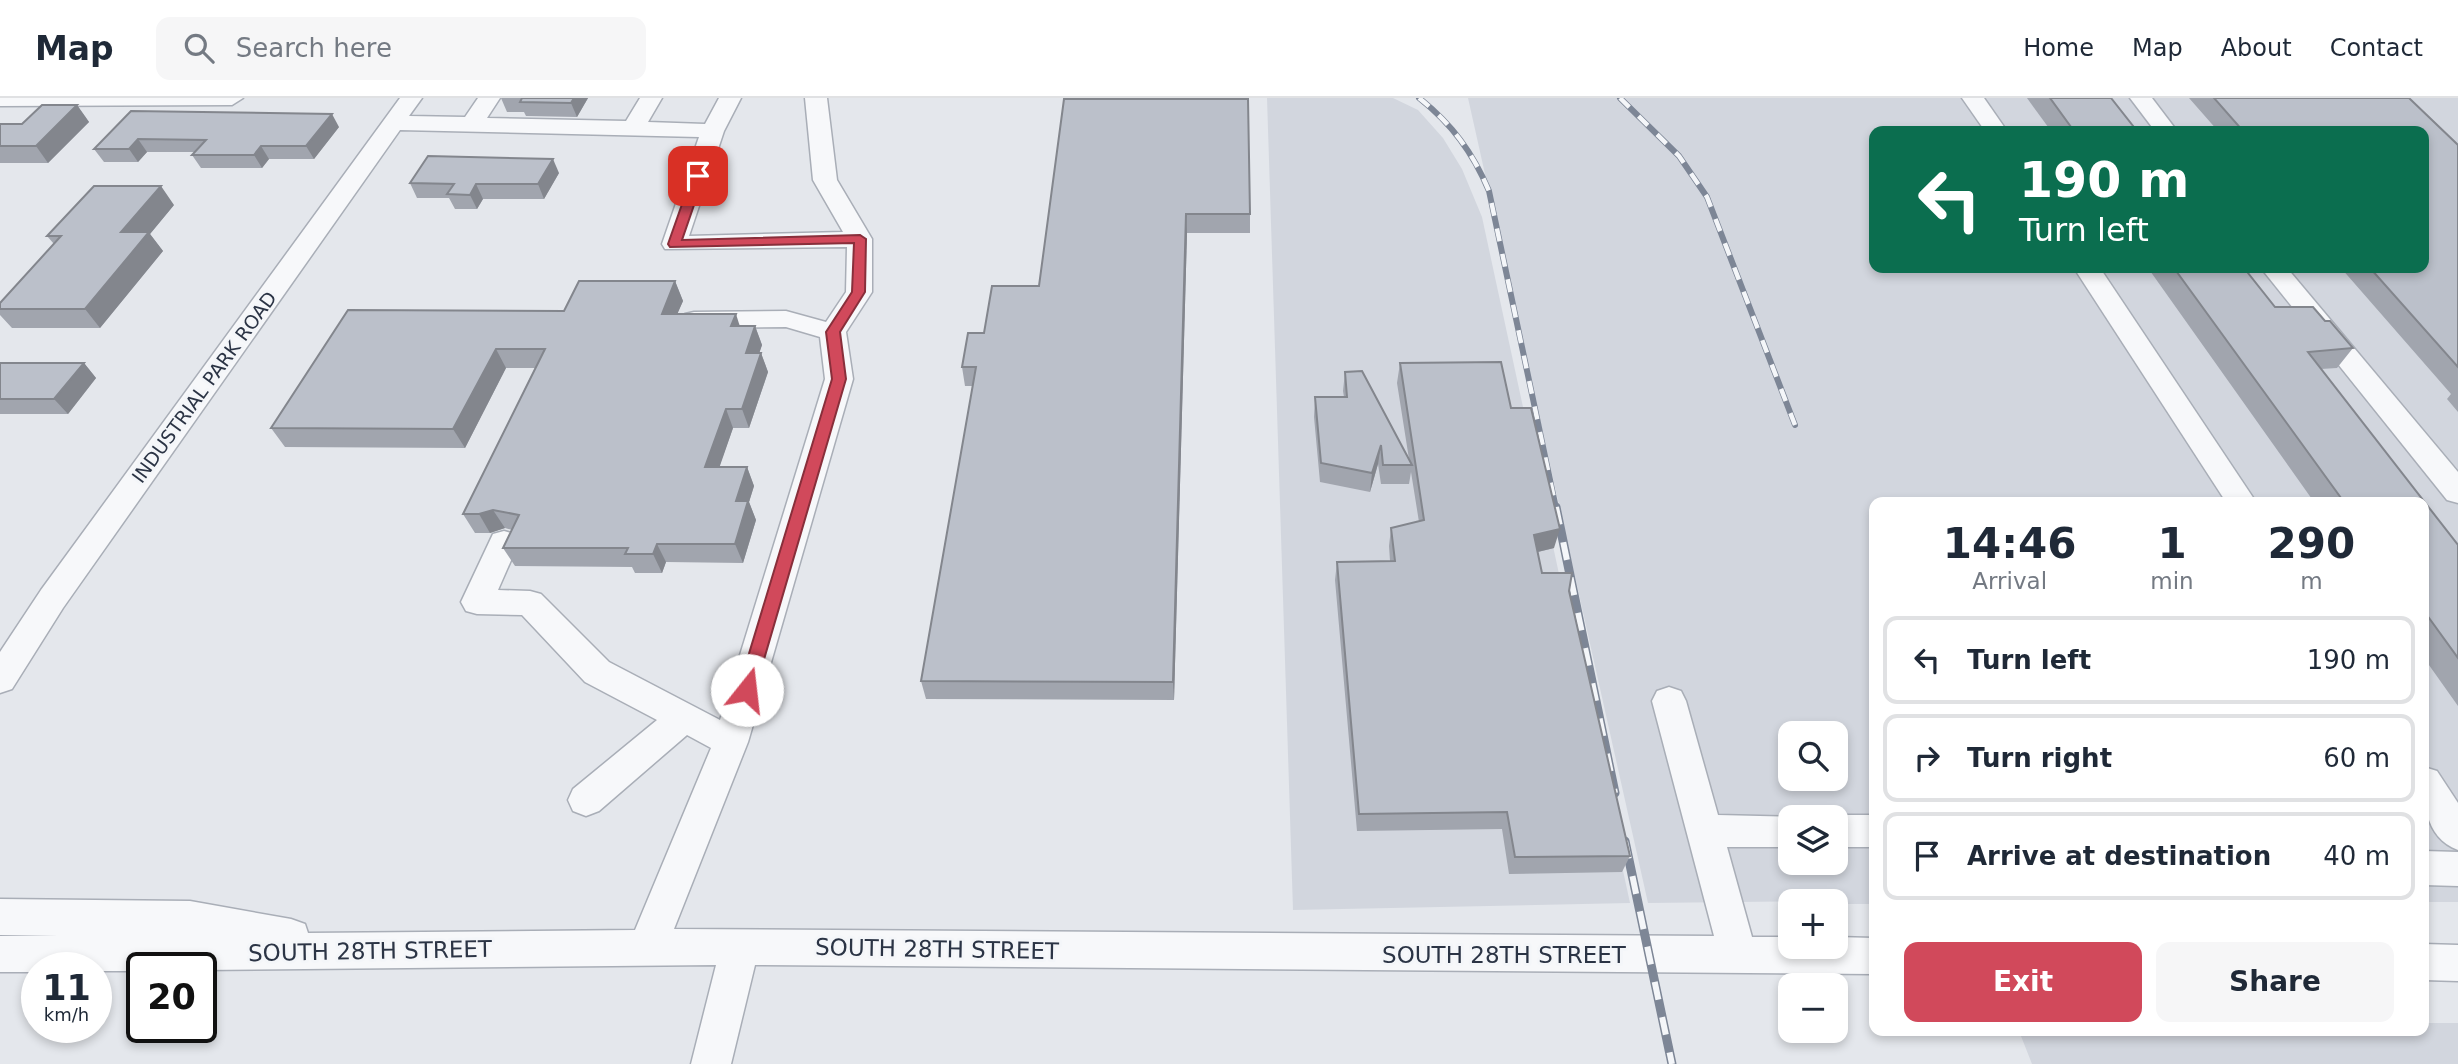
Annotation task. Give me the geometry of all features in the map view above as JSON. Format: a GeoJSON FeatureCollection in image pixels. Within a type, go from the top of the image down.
{"type":"FeatureCollection","features":[{"type":"Feature","properties":{"kind":"street"},"geometry":{"type":"LineString","coordinates":[[0,99],[232,98]]}},
{"type":"Feature","properties":{"kind":"street","name":"INDUSTRIAL PARK ROAD"},"geometry":{"type":"LineString","coordinates":[[0,679],[52,599],[411,98]]}},
{"type":"Feature","properties":{"kind":"street"},"geometry":{"type":"LineString","coordinates":[[471,124],[489,98]]}},
{"type":"Feature","properties":{"kind":"street"},"geometry":{"type":"LineString","coordinates":[[633,128],[651,98]]}},
{"type":"Feature","properties":{"kind":"street"},"geometry":{"type":"LineString","coordinates":[[730,98],[713,131],[674,244],[860,239]]}},
{"type":"Feature","properties":{"kind":"street"},"geometry":{"type":"LineString","coordinates":[[647,948],[731,742],[839,379],[833,332],[859,292],[860,239],[825,180],[816,98]]}},
{"type":"Feature","properties":{"kind":"street"},"geometry":{"type":"LineString","coordinates":[[1973,98],[1993,126]]}},
{"type":"Feature","properties":{"kind":"street"},"geometry":{"type":"LineString","coordinates":[[2141,98],[2162,126]]}},
{"type":"Feature","properties":{"kind":"street"},"geometry":{"type":"LineString","coordinates":[[393,123],[713,131]]}},
{"type":"Feature","properties":{"kind":"street"},"geometry":{"type":"LineString","coordinates":[[2090,273],[2238,497]]}},
{"type":"Feature","properties":{"kind":"street"},"geometry":{"type":"LineString","coordinates":[[2278,273],[2458,492]]}},
{"type":"Feature","properties":{"kind":"street"},"geometry":{"type":"LineString","coordinates":[[692,320],[786,319],[833,332]]}},
{"type":"Feature","properties":{"kind":"street"},"geometry":{"type":"LineString","coordinates":[[504,542],[477,602],[530,603],[597,672],[731,742]]}},
{"type":"Feature","properties":{"kind":"street"},"geometry":{"type":"LineString","coordinates":[[1670,701],[1738,956]]}},
{"type":"Feature","properties":{"kind":"street"},"geometry":{"type":"LineString","coordinates":[[586,800],[684,717]]}},
{"type":"Feature","properties":{"kind":"street"},"geometry":{"type":"LineString","coordinates":[[2429,790],[2458,834]]}},
{"type":"Feature","properties":{"kind":"street"},"geometry":{"type":"LineString","coordinates":[[1704,831],[1778,831]]}},
{"type":"Feature","properties":{"kind":"street"},"geometry":{"type":"LineString","coordinates":[[1848,831],[1869,831]]}},
{"type":"Feature","properties":{"kind":"street"},"geometry":{"type":"LineString","coordinates":[[2429,868],[2458,869]]}},
{"type":"Feature","properties":{"kind":"street"},"geometry":{"type":"LineString","coordinates":[[0,917],[190,919],[362,950]]}},
{"type":"Feature","properties":{"kind":"street"},"geometry":{"type":"LineString","coordinates":[[710,1064],[740,947]]}},
{"type":"Feature","properties":{"kind":"street","name":"SOUTH 28TH STREET"},"geometry":{"type":"LineString","coordinates":[[0,954],[740,947],[1869,956]]}},
{"type":"Feature","properties":{"kind":"street"},"geometry":{"type":"LineString","coordinates":[[2429,962],[2458,963]]}},
{"type":"Feature","properties":{"kind":"shaded area"},"geometry":{"type":"Polygon","coordinates":[[[1267,98],[1393,98],[1418,110],[1443,138],[1462,169],[1482,217],[1630,903],[1293,910],[1267,98]]]}},
{"type":"Feature","properties":{"kind":"shaded area"},"geometry":{"type":"Polygon","coordinates":[[[1468,98],[2458,98],[2458,902],[2429,902],[2429,497],[1869,497],[1869,904],[1848,904],[1848,889],[1778,889],[1778,902],[1648,903],[1468,98]]]}},
{"type":"Feature","properties":{"kind":"shaded area"},"geometry":{"type":"Polygon","coordinates":[[[2429,1023],[2458,1023],[2458,1064],[2032,1064],[2021,1036],[2429,1036],[2429,1023]]]}},
{"type":"Feature","properties":{"kind":"building"},"geometry":{"type":"Polygon","coordinates":[[[522,98],[574,98],[571,103],[520,102],[522,98]]]}},
{"type":"Feature","properties":{"kind":"building"},"geometry":{"type":"Polygon","coordinates":[[[2050,98],[2111,98],[2133,126],[2070,126],[2050,98]]]}},
{"type":"Feature","properties":{"kind":"building"},"geometry":{"type":"Polygon","coordinates":[[[2214,98],[2409,98],[2458,145],[2458,367],[2374,273],[2429,273],[2429,126],[2239,126],[2214,98]]]}},
{"type":"Feature","properties":{"kind":"building"},"geometry":{"type":"Polygon","coordinates":[[[1064,99],[1248,99],[1250,214],[1186,214],[1173,682],[921,681],[976,367],[962,367],[968,333],[984,333],[992,286],[1039,286],[1064,99]]]}},
{"type":"Feature","properties":{"kind":"building"},"geometry":{"type":"Polygon","coordinates":[[[42,105],[77,105],[36,146],[0,146],[0,124],[22,124],[42,105]]]}},
{"type":"Feature","properties":{"kind":"building"},"geometry":{"type":"Polygon","coordinates":[[[131,111],[332,114],[306,146],[261,146],[254,155],[192,155],[206,140],[138,139],[129,149],[94,149],[131,111]]]}},
{"type":"Feature","properties":{"kind":"building"},"geometry":{"type":"Polygon","coordinates":[[[428,156],[553,159],[538,184],[476,184],[470,195],[447,194],[454,184],[410,183],[428,156]]]}},
{"type":"Feature","properties":{"kind":"building"},"geometry":{"type":"Polygon","coordinates":[[[94,186],[161,186],[121,232],[149,232],[85,309],[0,309],[0,303],[61,236],[47,236],[94,186]]]}},
{"type":"Feature","properties":{"kind":"building"},"geometry":{"type":"Polygon","coordinates":[[[2178,273],[2248,273],[2275,307],[2313,307],[2325,321],[2330,321],[2353,348],[2308,352],[2421,497],[2340,497],[2178,273]]]}},
{"type":"Feature","properties":{"kind":"building"},"geometry":{"type":"Polygon","coordinates":[[[579,281],[675,281],[662,314],[736,314],[731,326],[755,326],[746,353],[761,353],[742,409],[726,409],[705,467],[747,467],[736,501],[748,501],[735,544],[657,544],[653,554],[625,554],[628,548],[503,548],[519,515],[493,510],[479,514],[463,514],[545,349],[496,349],[453,429],[271,428],[348,310],[564,311],[579,281]]]}},
{"type":"Feature","properties":{"kind":"building"},"geometry":{"type":"Polygon","coordinates":[[[1501,362],[1511,408],[1531,408],[1560,529],[1534,535],[1542,573],[1572,573],[1569,591],[1630,856],[1515,857],[1507,812],[1359,814],[1337,562],[1395,561],[1391,528],[1424,520],[1400,363],[1501,362]]]}},
{"type":"Feature","properties":{"kind":"building"},"geometry":{"type":"Polygon","coordinates":[[[0,363],[84,363],[54,399],[0,399],[0,363]]]}},
{"type":"Feature","properties":{"kind":"building"},"geometry":{"type":"Polygon","coordinates":[[[1362,371],[1412,465],[1383,465],[1381,445],[1372,473],[1321,463],[1315,397],[1347,397],[1345,372],[1362,371]]]}},
{"type":"Feature","properties":{"kind":"building"},"geometry":{"type":"Polygon","coordinates":[[[2429,508],[2458,545],[2458,658],[2429,618],[2429,508]]]}},
{"type":"Feature","properties":{"kind":"railway"},"geometry":{"type":"LineString","coordinates":[[1419,98],[1442,118],[1460,140],[1489,191],[1556,508]]}},
{"type":"Feature","properties":{"kind":"railway"},"geometry":{"type":"LineString","coordinates":[[1620,98],[1679,156],[1707,197],[1795,425]]}},
{"type":"Feature","properties":{"kind":"railway"},"geometry":{"type":"LineString","coordinates":[[1556,507],[1615,793]]}},
{"type":"Feature","properties":{"kind":"railway"},"geometry":{"type":"LineString","coordinates":[[1625,841],[1672,1064]]}},
{"type":"Feature","properties":{"kind":"route"},"geometry":{"type":"LineString","coordinates":[[698,176],[674,244],[860,239],[859,292],[833,332],[839,379],[747,690]]}}]}
